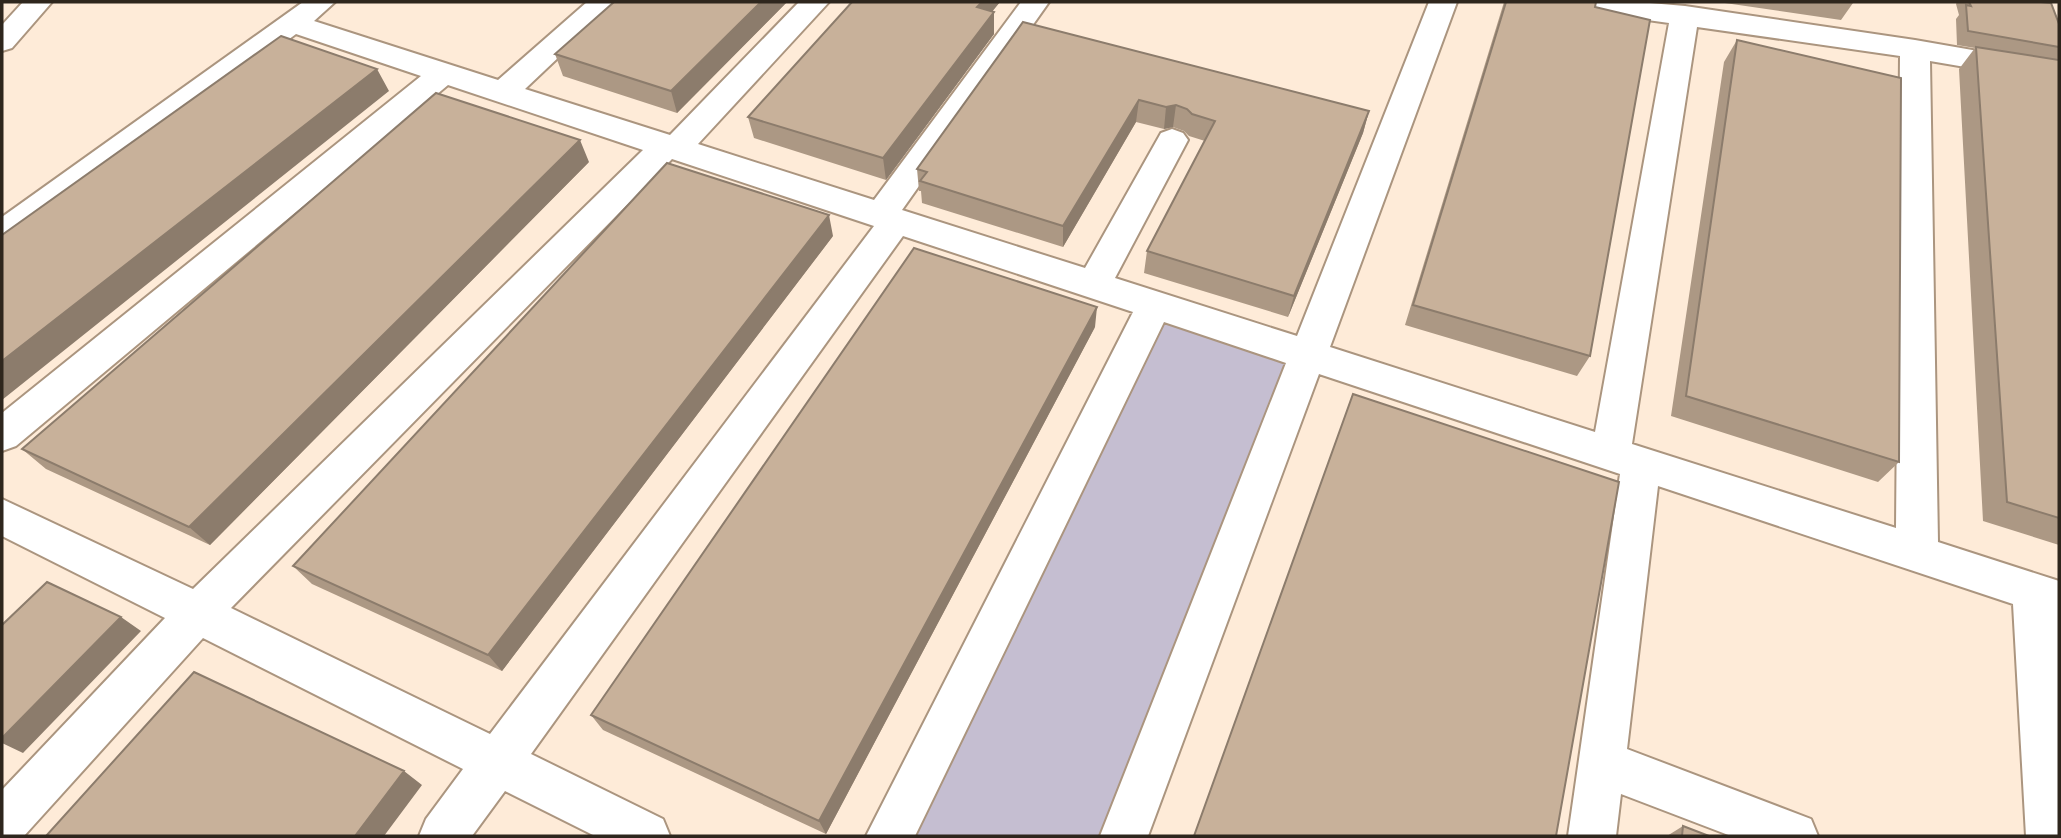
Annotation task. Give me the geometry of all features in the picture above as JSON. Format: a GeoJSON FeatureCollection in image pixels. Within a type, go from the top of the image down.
{"type":"FeatureCollection","features":[{"type":"Feature","properties":{"kind":"street"},"geometry":{"type":"LineString","coordinates":[[2,41],[38,2]]}},
{"type":"Feature","properties":{"kind":"street"},"geometry":{"type":"LineString","coordinates":[[2,234],[321,2]]}},
{"type":"Feature","properties":{"kind":"street"},"geometry":{"type":"LineString","coordinates":[[503,92],[603,2]]}},
{"type":"Feature","properties":{"kind":"street"},"geometry":{"type":"LineString","coordinates":[[2,825],[198,614],[815,2]]}},
{"type":"Feature","properties":{"kind":"street"},"geometry":{"type":"LineString","coordinates":[[443,836],[888,218],[1028,33],[1035,2]]}},
{"type":"Feature","properties":{"kind":"street"},"geometry":{"type":"LineString","coordinates":[[1124,836],[1310,356],[1383,123],[1443,2]]}},
{"type":"Feature","properties":{"kind":"street"},"geometry":{"type":"LineString","coordinates":[[1576,2],[1915,49],[2059,74]]}},
{"type":"Feature","properties":{"kind":"street"},"geometry":{"type":"LineString","coordinates":[[1591,836],[1601,763],[1626,459],[1685,15]]}},
{"type":"Feature","properties":{"kind":"street"},"geometry":{"type":"LineString","coordinates":[[291,23],[2047,596],[2050,836]]}},
{"type":"Feature","properties":{"kind":"street"},"geometry":{"type":"LineString","coordinates":[[1915,49],[1917,553]]}},
{"type":"Feature","properties":{"kind":"street"},"geometry":{"type":"LineString","coordinates":[[2,435],[443,73]]}},
{"type":"Feature","properties":{"kind":"street"},"geometry":{"type":"LineString","coordinates":[[1093,286],[1172,140]]}},
{"type":"Feature","properties":{"kind":"street"},"geometry":{"type":"LineString","coordinates":[[890,836],[1154,305]]}},
{"type":"Feature","properties":{"kind":"street"},"geometry":{"type":"LineString","coordinates":[[2,516],[646,836]]}},
{"type":"Feature","properties":{"kind":"street"},"geometry":{"type":"LineString","coordinates":[[1601,763],[1794,836]]}},
{"type":"Feature","properties":{"kind":"shaded area"},"geometry":{"type":"Polygon","coordinates":[[[1154,305],[1310,356],[1124,836],[890,836],[1154,305]]]}},
{"type":"Feature","properties":{"kind":"building"},"geometry":{"type":"Polygon","coordinates":[[[614,2],[761,2],[671,91],[555,54],[614,2]]]}},
{"type":"Feature","properties":{"kind":"building"},"geometry":{"type":"Polygon","coordinates":[[[852,2],[982,2],[977,7],[994,12],[883,158],[748,117],[852,2]]]}},
{"type":"Feature","properties":{"kind":"building"},"geometry":{"type":"Polygon","coordinates":[[[1506,2],[1596,2],[1595,7],[1650,20],[1590,356],[1413,305],[1506,2]]]}},
{"type":"Feature","properties":{"kind":"building"},"geometry":{"type":"Polygon","coordinates":[[[1969,2],[2051,3],[2059,24],[2059,47],[1968,31],[1966,5],[1971,6],[1969,2]]]}},
{"type":"Feature","properties":{"kind":"building"},"geometry":{"type":"Polygon","coordinates":[[[1023,22],[1369,111],[1294,296],[1147,251],[1215,121],[1192,114],[1176,105],[1166,107],[1139,100],[1063,226],[920,181],[927,172],[917,169],[1023,22]]]}},
{"type":"Feature","properties":{"kind":"building"},"geometry":{"type":"Polygon","coordinates":[[[281,36],[377,69],[2,361],[2,235],[281,36]]]}},
{"type":"Feature","properties":{"kind":"building"},"geometry":{"type":"Polygon","coordinates":[[[1737,40],[1901,78],[1899,462],[1686,396],[1737,40]]]}},
{"type":"Feature","properties":{"kind":"building"},"geometry":{"type":"Polygon","coordinates":[[[1976,47],[2059,60],[2059,518],[2007,502],[1976,47]]]}},
{"type":"Feature","properties":{"kind":"building"},"geometry":{"type":"Polygon","coordinates":[[[436,93],[580,140],[189,527],[22,449],[436,93]]]}},
{"type":"Feature","properties":{"kind":"building"},"geometry":{"type":"Polygon","coordinates":[[[667,163],[829,215],[488,655],[293,566],[667,163]]]}},
{"type":"Feature","properties":{"kind":"building"},"geometry":{"type":"Polygon","coordinates":[[[914,248],[1097,307],[819,821],[591,715],[914,248]]]}},
{"type":"Feature","properties":{"kind":"building"},"geometry":{"type":"Polygon","coordinates":[[[1353,394],[1619,482],[1556,836],[1194,836],[1353,394]]]}},
{"type":"Feature","properties":{"kind":"building"},"geometry":{"type":"Polygon","coordinates":[[[47,582],[121,617],[2,738],[2,625],[47,582]]]}},
{"type":"Feature","properties":{"kind":"building"},"geometry":{"type":"Polygon","coordinates":[[[194,672],[404,771],[355,836],[46,836],[194,672]]]}},
{"type":"Feature","properties":{"kind":"building"},"geometry":{"type":"Polygon","coordinates":[[[1683,826],[1709,836],[1682,836],[1683,826]]]}}]}
